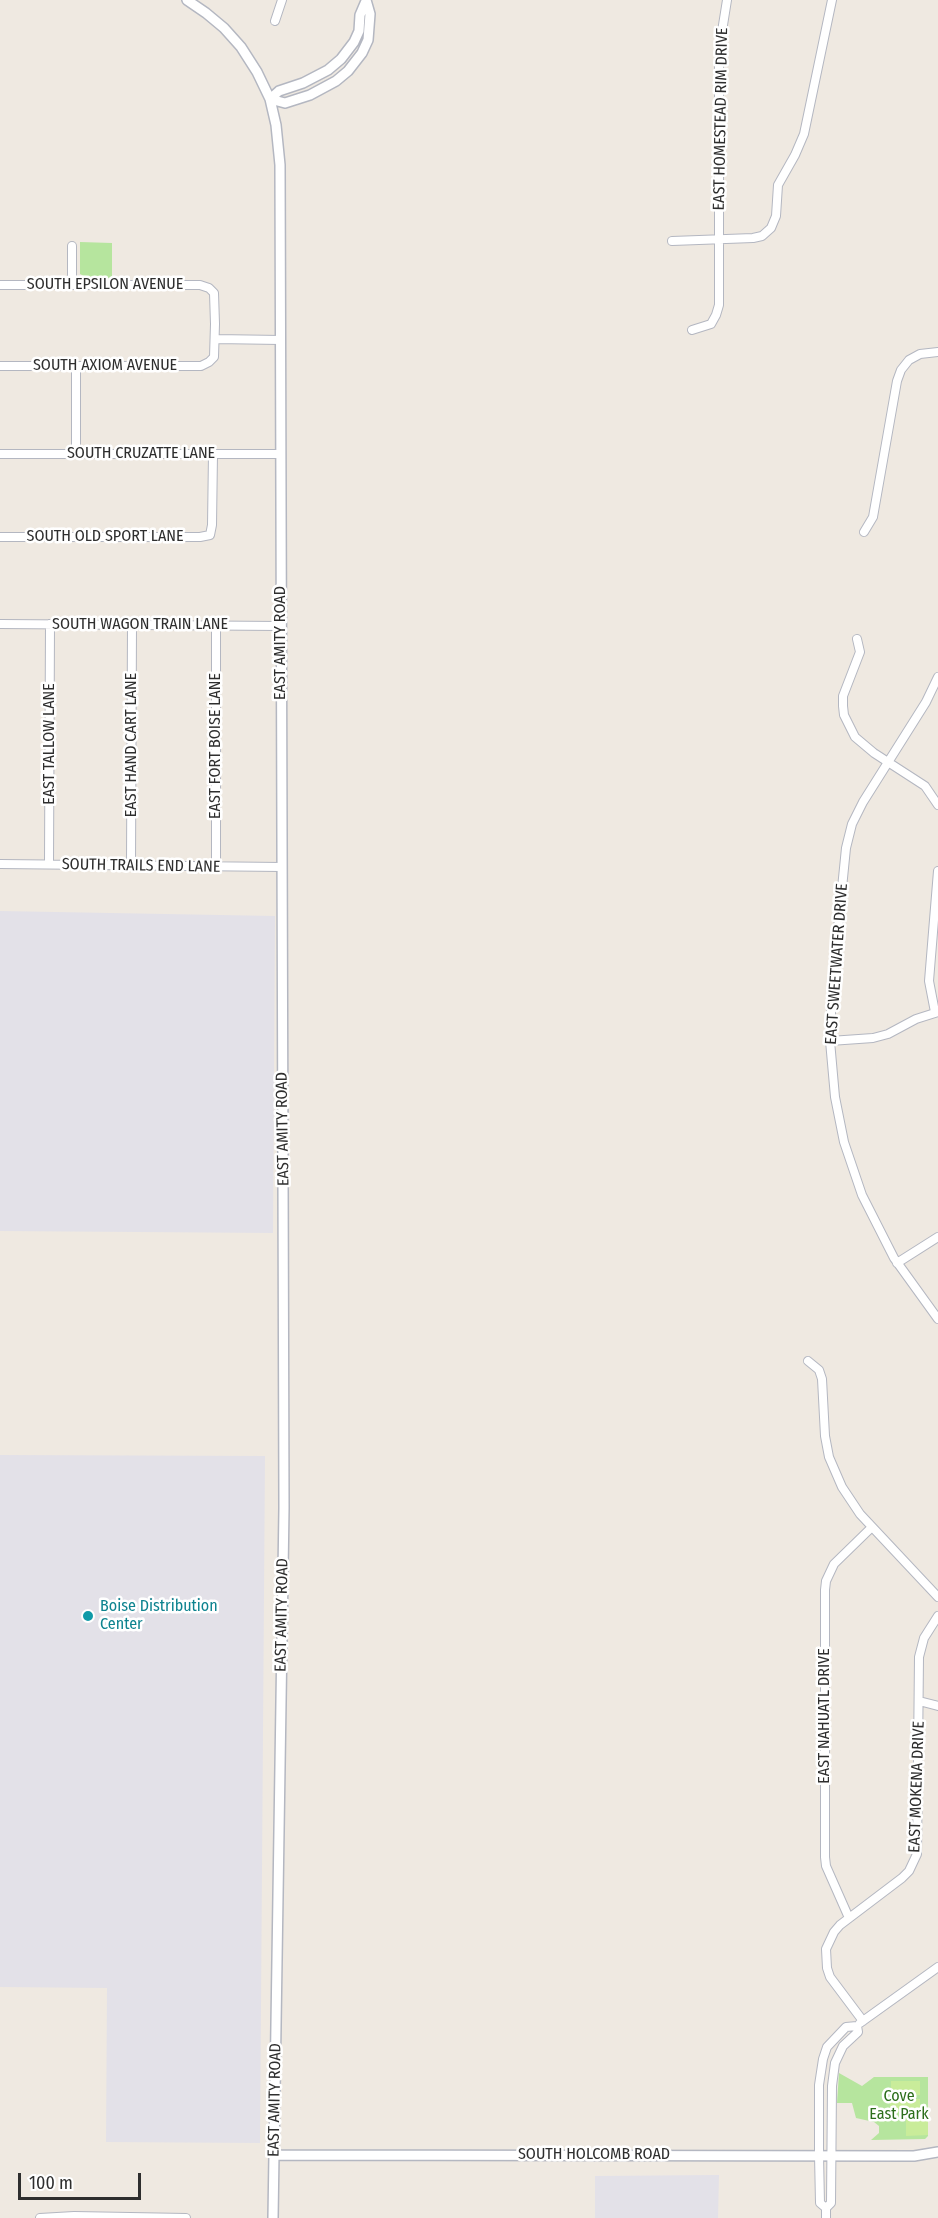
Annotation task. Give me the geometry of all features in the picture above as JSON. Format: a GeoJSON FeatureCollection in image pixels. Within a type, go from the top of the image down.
{"type":"FeatureCollection","features":[{"type":"Feature","properties":{"kind":"street","name":"EAST AMITY ROAD"},"geometry":{"type":"LineString","coordinates":[[187,0],[207,13],[241,47],[257,72],[270,99],[276,125],[280,165],[284,1508],[273,2218]]}},
{"type":"Feature","properties":{"kind":"street"},"geometry":{"type":"LineString","coordinates":[[275,21],[282,0]]}},
{"type":"Feature","properties":{"kind":"street","name":"EAST HOMESTEAD RIM DRIVE"},"geometry":{"type":"LineString","coordinates":[[692,330],[711,324],[718,305],[719,50],[727,0]]}},
{"type":"Feature","properties":{"kind":"street"},"geometry":{"type":"LineString","coordinates":[[672,241],[753,238],[762,236],[771,228],[776,216],[778,185],[804,134],[832,0]]}},
{"type":"Feature","properties":{"kind":"street"},"geometry":{"type":"LineString","coordinates":[[270,99],[285,103],[310,94],[336,81],[348,70],[362,53],[368,40],[370,14],[366,1]]}},
{"type":"Feature","properties":{"kind":"street"},"geometry":{"type":"LineString","coordinates":[[72,246],[72,285]]}},
{"type":"Feature","properties":{"kind":"street","name":"SOUTH EPSILON AVENUE"},"geometry":{"type":"LineString","coordinates":[[0,285],[200,285],[209,288],[215,299],[216,339]]}},
{"type":"Feature","properties":{"kind":"street"},"geometry":{"type":"LineString","coordinates":[[216,339],[281,340]]}},
{"type":"Feature","properties":{"kind":"street","name":"SOUTH AXIOM AVENUE"},"geometry":{"type":"LineString","coordinates":[[0,366],[201,366],[210,363],[216,351],[216,339]]}},
{"type":"Feature","properties":{"kind":"street"},"geometry":{"type":"LineString","coordinates":[[864,532],[873,517],[897,381],[901,370],[909,360],[920,354],[938,352]]}},
{"type":"Feature","properties":{"kind":"street"},"geometry":{"type":"LineString","coordinates":[[76,367],[76,454]]}},
{"type":"Feature","properties":{"kind":"street","name":"SOUTH CRUZATTE LANE"},"geometry":{"type":"LineString","coordinates":[[0,454],[281,454]]}},
{"type":"Feature","properties":{"kind":"street","name":"SOUTH OLD SPORT LANE"},"geometry":{"type":"LineString","coordinates":[[0,537],[210,535],[213,525],[213,454]]}},
{"type":"Feature","properties":{"kind":"street","name":"SOUTH WAGON TRAIN LANE"},"geometry":{"type":"LineString","coordinates":[[0,624],[281,626]]}},
{"type":"Feature","properties":{"kind":"street","name":"EAST TALLOW LANE"},"geometry":{"type":"LineString","coordinates":[[49,864],[50,624]]}},
{"type":"Feature","properties":{"kind":"street","name":"EAST HAND CART LANE"},"geometry":{"type":"LineString","coordinates":[[131,865],[132,625]]}},
{"type":"Feature","properties":{"kind":"street","name":"EAST FORT BOISE LANE"},"geometry":{"type":"LineString","coordinates":[[216,626],[216,866]]}},
{"type":"Feature","properties":{"kind":"street"},"geometry":{"type":"LineString","coordinates":[[857,639],[860,652],[843,696],[844,715],[855,737],[925,786],[938,805]]}},
{"type":"Feature","properties":{"kind":"street","name":"EAST SWEETWATER DRIVE"},"geometry":{"type":"LineString","coordinates":[[938,677],[926,702],[863,802],[852,824],[846,848],[832,988],[830,1041],[835,1097],[844,1142],[862,1195],[897,1263],[938,1319]]}},
{"type":"Feature","properties":{"kind":"street","name":"SOUTH TRAILS END LANE"},"geometry":{"type":"LineString","coordinates":[[0,864],[282,867]]}},
{"type":"Feature","properties":{"kind":"street"},"geometry":{"type":"LineString","coordinates":[[830,1041],[873,1038],[888,1034],[916,1019],[937,1012],[929,981],[938,871]]}},
{"type":"Feature","properties":{"kind":"street"},"geometry":{"type":"LineString","coordinates":[[897,1263],[938,1237]]}},
{"type":"Feature","properties":{"kind":"street"},"geometry":{"type":"LineString","coordinates":[[808,1361],[819,1370],[822,1378],[825,1436],[833,1467],[847,1496],[872,1527],[938,1597]]}},
{"type":"Feature","properties":{"kind":"street","name":"EAST NAHUATL DRIVE"},"geometry":{"type":"LineString","coordinates":[[849,1918],[826,1866],[825,1857],[825,1590],[826,1581],[834,1564],[872,1527]]}},
{"type":"Feature","properties":{"kind":"street","name":"EAST MOKENA DRIVE"},"geometry":{"type":"LineString","coordinates":[[860,2023],[830,1977],[826,1949],[834,1932],[902,1878],[909,1871],[917,1854],[919,1666],[921,1647],[928,1630],[938,1616]]}},
{"type":"Feature","properties":{"kind":"street"},"geometry":{"type":"LineString","coordinates":[[919,1701],[938,1706]]}},
{"type":"Feature","properties":{"kind":"street"},"geometry":{"type":"LineString","coordinates":[[826,2208],[820,2203],[819,2085],[827,2047],[846,2026],[860,2023],[938,1967]]}},
{"type":"Feature","properties":{"kind":"street"},"geometry":{"type":"LineString","coordinates":[[826,2218],[826,2208],[831,2203],[832,2086],[835,2063],[843,2046],[858,2032],[860,2023]]}},
{"type":"Feature","properties":{"kind":"street","name":"SOUTH HOLCOMB ROAD"},"geometry":{"type":"LineString","coordinates":[[274,2155],[914,2156],[938,2152]]}},
{"type":"Feature","properties":{"kind":"street"},"geometry":{"type":"LineString","coordinates":[[40,2218],[186,2218]]}},
{"type":"Feature","properties":{"kind":"shaded area"},"geometry":{"type":"Polygon","coordinates":[[[0,911],[275,916],[273,1233],[0,1231],[0,911]]]}},
{"type":"Feature","properties":{"kind":"shaded area"},"geometry":{"type":"Polygon","coordinates":[[[0,1455],[265,1456],[260,2143],[106,2142],[107,1988],[0,1987],[0,1455]]]}},
{"type":"Feature","properties":{"kind":"shaded area"},"geometry":{"type":"Polygon","coordinates":[[[719,2175],[718,2218],[595,2218],[595,2176],[719,2175]]]}},
{"type":"Feature","properties":{"kind":"green space"},"geometry":{"type":"Polygon","coordinates":[[[80,242],[112,243],[112,278],[86,277],[80,274],[80,242]]]}},
{"type":"Feature","properties":{"kind":"green space","name":"Cove East Park"},"geometry":{"type":"Polygon","coordinates":[[[839,2073],[862,2086],[874,2077],[928,2077],[928,2136],[925,2139],[871,2140],[879,2133],[879,2126],[874,2122],[856,2118],[852,2103],[837,2103],[839,2073]]]}},
{"type":"Feature","properties":{"kind":"green space"},"geometry":{"type":"Polygon","coordinates":[[[891,2081],[920,2081],[920,2095],[891,2094],[891,2081]]]}},
{"type":"Feature","properties":{"kind":"green space"},"geometry":{"type":"Polygon","coordinates":[[[890,2099],[920,2099],[920,2113],[890,2112],[890,2099]]]}},
{"type":"Feature","properties":{"kind":"green space"},"geometry":{"type":"Polygon","coordinates":[[[906,2119],[928,2119],[928,2135],[906,2136],[906,2119]]]}},
{"type":"Feature","properties":{"kind":"place","name":"Boise Distribution Center"},"geometry":{"type":"Point","coordinates":[88,1616]}}]}
